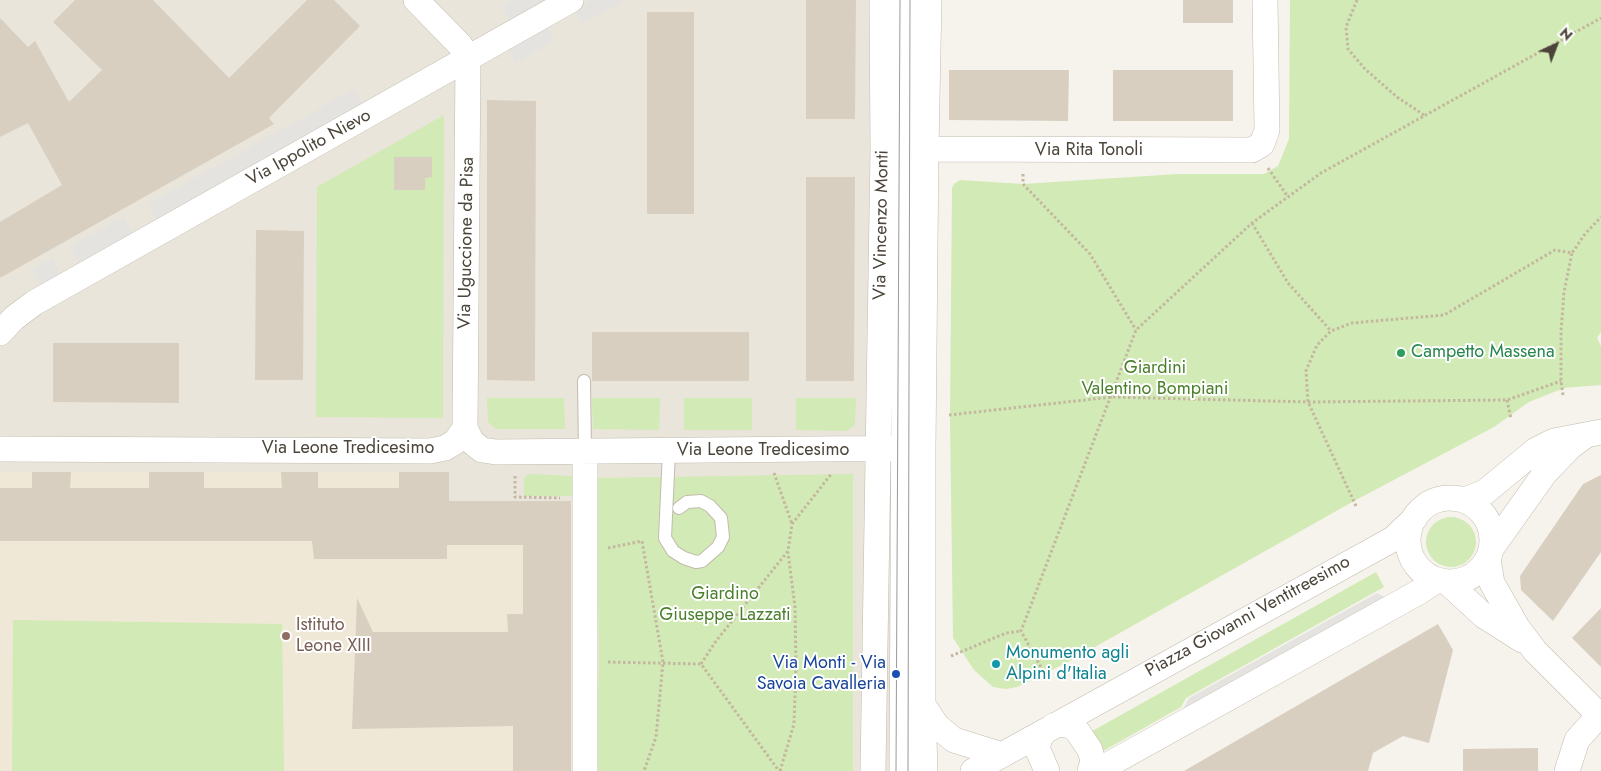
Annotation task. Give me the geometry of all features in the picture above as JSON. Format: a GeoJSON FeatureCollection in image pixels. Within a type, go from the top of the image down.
{"type":"FeatureCollection","features":[{"type":"Feature","properties":{"kind":"street"},"geometry":{"type":"LineString","coordinates":[[416,0],[460,45],[468,58]]}},
{"type":"Feature","properties":{"kind":"street","name":"Via Ippolito Nievo"},"geometry":{"type":"LineString","coordinates":[[0,333],[14,318],[48,295],[571,0]]}},
{"type":"Feature","properties":{"kind":"street","name":"Via Vincenzo Monti"},"geometry":{"type":"LineString","coordinates":[[874,771],[883,148],[882,0]]}},
{"type":"Feature","properties":{"kind":"street"},"geometry":{"type":"LineString","coordinates":[[906,0],[914,448],[925,771]]}},
{"type":"Feature","properties":{"kind":"street"},"geometry":{"type":"LineString","coordinates":[[902,771],[930,0]]}},
{"type":"Feature","properties":{"kind":"street"},"geometry":{"type":"LineString","coordinates":[[1259,158],[1267,130],[1266,0]]}},
{"type":"Feature","properties":{"kind":"street","name":"Via Uguccione da Pisa"},"geometry":{"type":"LineString","coordinates":[[466,428],[468,58]]}},
{"type":"Feature","properties":{"kind":"street","name":"Via Rita Tonoli"},"geometry":{"type":"LineString","coordinates":[[926,149],[1259,158]]}},
{"type":"Feature","properties":{"kind":"street","name":"Via Leone Tredicesimo"},"geometry":{"type":"LineString","coordinates":[[0,449],[430,452],[445,448],[455,442],[466,428],[472,442],[482,450],[496,452],[878,450]]}},
{"type":"Feature","properties":{"kind":"street"},"geometry":{"type":"LineString","coordinates":[[0,430],[18,444],[37,449]]}},
{"type":"Feature","properties":{"kind":"street"},"geometry":{"type":"LineString","coordinates":[[1535,651],[1484,616],[1442,581],[1420,569],[1410,552],[1410,531],[1415,518],[1423,508],[1435,501],[1467,499],[1485,492],[1536,450],[1554,440],[1596,433]]}},
{"type":"Feature","properties":{"kind":"street"},"geometry":{"type":"LineString","coordinates":[[1097,771],[1419,592],[1442,581],[1458,581],[1471,577],[1490,554],[1545,473],[1570,447],[1596,433]]}},
{"type":"Feature","properties":{"kind":"street"},"geometry":{"type":"LineString","coordinates":[[878,450],[914,448]]}},
{"type":"Feature","properties":{"kind":"street"},"geometry":{"type":"LineString","coordinates":[[585,771],[586,451]]}},
{"type":"Feature","properties":{"kind":"street"},"geometry":{"type":"LineString","coordinates":[[1455,499],[1475,506],[1484,516],[1491,529],[1490,576],[1495,589],[1517,627],[1535,651],[1600,716],[1577,740],[1567,771]]}},
{"type":"Feature","properties":{"kind":"street","name":"Piazza Giovanni Ventitreesimo"},"geometry":{"type":"LineString","coordinates":[[973,771],[1393,538],[1415,518]]}},
{"type":"Feature","properties":{"kind":"street"},"geometry":{"type":"LineString","coordinates":[[923,705],[937,726],[954,740],[1002,755]]}},
{"type":"Feature","properties":{"kind":"street"},"geometry":{"type":"LineString","coordinates":[[1047,771],[1037,748],[1040,738],[1049,728],[1061,724],[1071,726],[1078,732],[1090,750],[1093,760],[1090,771]]}},
{"type":"Feature","properties":{"kind":"lane"},"geometry":{"type":"LineString","coordinates":[[584,381],[586,451]]}},
{"type":"Feature","properties":{"kind":"lane"},"geometry":{"type":"LineString","coordinates":[[669,451],[666,538],[673,551],[696,562],[702,561],[718,547],[723,537],[721,518],[701,501],[687,502],[678,508]]}},
{"type":"Feature","properties":{"kind":"path"},"geometry":{"type":"LineString","coordinates":[[1357,0],[1346,27],[1348,49],[1365,69],[1397,97],[1424,115]]}},
{"type":"Feature","properties":{"kind":"path"},"geometry":{"type":"LineString","coordinates":[[1021,631],[1136,330],[1252,223],[1322,173],[1601,18]]}},
{"type":"Feature","properties":{"kind":"path"},"geometry":{"type":"LineString","coordinates":[[1259,158],[1288,197]]}},
{"type":"Feature","properties":{"kind":"path"},"geometry":{"type":"LineString","coordinates":[[1023,174],[1023,184],[1090,254],[1136,330]]}},
{"type":"Feature","properties":{"kind":"path"},"geometry":{"type":"LineString","coordinates":[[1563,395],[1561,381],[1564,292],[1572,253],[1584,234],[1601,217]]}},
{"type":"Feature","properties":{"kind":"path"},"geometry":{"type":"LineString","coordinates":[[1252,223],[1288,283],[1331,331]]}},
{"type":"Feature","properties":{"kind":"path"},"geometry":{"type":"LineString","coordinates":[[1356,506],[1308,402],[1306,370],[1317,345],[1331,331],[1352,322],[1444,315],[1555,250],[1572,253]]}},
{"type":"Feature","properties":{"kind":"path"},"geometry":{"type":"LineString","coordinates":[[946,415],[1112,397],[1308,402],[1506,400],[1561,381]]}},
{"type":"Feature","properties":{"kind":"path"},"geometry":{"type":"LineString","coordinates":[[1506,400],[1511,419]]}},
{"type":"Feature","properties":{"kind":"path"},"geometry":{"type":"LineString","coordinates":[[515,470],[515,498],[586,498]]}},
{"type":"Feature","properties":{"kind":"path"},"geometry":{"type":"LineString","coordinates":[[792,524],[834,470]]}},
{"type":"Feature","properties":{"kind":"path"},"geometry":{"type":"LineString","coordinates":[[774,471],[792,524],[788,551],[795,607],[796,667],[794,724],[779,771]]}},
{"type":"Feature","properties":{"kind":"path"},"geometry":{"type":"LineString","coordinates":[[586,552],[642,541],[663,662],[656,737],[644,771]]}},
{"type":"Feature","properties":{"kind":"path"},"geometry":{"type":"LineString","coordinates":[[702,664],[716,641],[788,551]]}},
{"type":"Feature","properties":{"kind":"path"},"geometry":{"type":"LineString","coordinates":[[951,656],[1006,633],[1021,631]]}},
{"type":"Feature","properties":{"kind":"path"},"geometry":{"type":"LineString","coordinates":[[1021,631],[1048,680]]}},
{"type":"Feature","properties":{"kind":"path"},"geometry":{"type":"LineString","coordinates":[[585,662],[702,664]]}},
{"type":"Feature","properties":{"kind":"path"},"geometry":{"type":"LineString","coordinates":[[702,664],[779,771]]}},
{"type":"Feature","properties":{"kind":"shaded area"},"geometry":{"type":"Polygon","coordinates":[[[0,0],[903,0],[899,771],[0,771],[0,0]]]}},
{"type":"Feature","properties":{"kind":"shaded area"},"geometry":{"type":"Polygon","coordinates":[[[512,0],[548,0],[510,21],[502,6],[512,0]]]}},
{"type":"Feature","properties":{"kind":"shaded area"},"geometry":{"type":"Polygon","coordinates":[[[591,0],[626,0],[582,24],[574,10],[591,0]]]}},
{"type":"Feature","properties":{"kind":"shaded area"},"geometry":{"type":"Polygon","coordinates":[[[546,26],[554,41],[516,63],[507,48],[546,26]]]}},
{"type":"Feature","properties":{"kind":"shaded area"},"geometry":{"type":"Polygon","coordinates":[[[354,89],[363,105],[157,220],[148,204],[354,89]]]}},
{"type":"Feature","properties":{"kind":"shaded area"},"geometry":{"type":"Polygon","coordinates":[[[124,217],[133,234],[79,263],[70,246],[124,217]]]}},
{"type":"Feature","properties":{"kind":"shaded area"},"geometry":{"type":"Polygon","coordinates":[[[53,258],[61,274],[40,285],[31,269],[53,258]]]}},
{"type":"Feature","properties":{"kind":"shaded area","name":"Istituto Leone XIII"},"geometry":{"type":"Polygon","coordinates":[[[0,472],[449,472],[449,501],[572,501],[573,771],[0,771],[0,472]]]}},
{"type":"Feature","properties":{"kind":"shaded area"},"geometry":{"type":"Polygon","coordinates":[[[1377,593],[1385,597],[1181,713],[1189,698],[1377,593]]]}},
{"type":"Feature","properties":{"kind":"green space","name":"Giardini Valentino Bompiani"},"geometry":{"type":"Polygon","coordinates":[[[1290,0],[1601,0],[1601,332],[1597,338],[1601,346],[1601,385],[1564,388],[1529,402],[1494,427],[1354,501],[1070,661],[1017,687],[1006,689],[993,687],[974,670],[953,638],[950,418],[952,188],[960,180],[1023,184],[1178,174],[1264,174],[1278,166],[1289,139],[1290,0]]]}},
{"type":"Feature","properties":{"kind":"green space"},"geometry":{"type":"Polygon","coordinates":[[[444,115],[443,418],[316,417],[317,187],[444,115]]]}},
{"type":"Feature","properties":{"kind":"green space"},"geometry":{"type":"Polygon","coordinates":[[[487,398],[564,398],[565,429],[496,429],[488,422],[487,398]]]}},
{"type":"Feature","properties":{"kind":"green space"},"geometry":{"type":"Polygon","coordinates":[[[592,398],[660,398],[659,430],[593,429],[592,398]]]}},
{"type":"Feature","properties":{"kind":"green space"},"geometry":{"type":"Polygon","coordinates":[[[684,398],[752,398],[752,430],[684,430],[684,398]]]}},
{"type":"Feature","properties":{"kind":"green space"},"geometry":{"type":"Polygon","coordinates":[[[796,398],[856,398],[855,425],[846,431],[796,430],[796,398]]]}},
{"type":"Feature","properties":{"kind":"green space"},"geometry":{"type":"Polygon","coordinates":[[[529,474],[574,476],[575,496],[524,496],[524,478],[529,474]]]}},
{"type":"Feature","properties":{"kind":"green space","name":"Giardino Giuseppe Lazzati"},"geometry":{"type":"Polygon","coordinates":[[[853,474],[853,771],[595,771],[599,662],[596,478],[853,474]]]}},
{"type":"Feature","properties":{"kind":"green space"},"geometry":{"type":"Polygon","coordinates":[[[1446,517],[1456,517],[1469,524],[1476,537],[1476,547],[1469,560],[1456,567],[1446,567],[1437,563],[1430,556],[1426,547],[1426,537],[1430,528],[1437,521],[1446,517]]]}},
{"type":"Feature","properties":{"kind":"green space"},"geometry":{"type":"Polygon","coordinates":[[[1376,572],[1384,587],[1186,698],[1181,707],[1098,754],[1087,734],[1376,572]]]}},
{"type":"Feature","properties":{"kind":"green space"},"geometry":{"type":"Polygon","coordinates":[[[13,620],[282,624],[284,771],[12,771],[13,620]]]}},
{"type":"Feature","properties":{"kind":"building"},"geometry":{"type":"Polygon","coordinates":[[[75,0],[153,0],[229,78],[307,0],[334,0],[360,26],[269,118],[274,124],[0,278],[0,222],[62,185],[28,123],[0,137],[0,18],[28,47],[35,41],[69,102],[102,70],[53,22],[75,0]]]}},
{"type":"Feature","properties":{"kind":"building"},"geometry":{"type":"Polygon","coordinates":[[[806,0],[856,0],[855,119],[806,119],[806,0]]]}},
{"type":"Feature","properties":{"kind":"building"},"geometry":{"type":"Polygon","coordinates":[[[1183,0],[1233,0],[1233,23],[1183,23],[1183,0]]]}},
{"type":"Feature","properties":{"kind":"building"},"geometry":{"type":"Polygon","coordinates":[[[647,12],[694,12],[694,214],[647,214],[647,12]]]}},
{"type":"Feature","properties":{"kind":"building"},"geometry":{"type":"Polygon","coordinates":[[[949,70],[1069,70],[1068,121],[949,120],[949,70]]]}},
{"type":"Feature","properties":{"kind":"building"},"geometry":{"type":"Polygon","coordinates":[[[1113,70],[1233,70],[1233,121],[1113,121],[1113,70]]]}},
{"type":"Feature","properties":{"kind":"building"},"geometry":{"type":"Polygon","coordinates":[[[487,100],[536,101],[535,381],[487,380],[487,100]]]}},
{"type":"Feature","properties":{"kind":"building"},"geometry":{"type":"Polygon","coordinates":[[[394,157],[432,157],[432,177],[425,178],[425,190],[394,190],[394,157]]]}},
{"type":"Feature","properties":{"kind":"building"},"geometry":{"type":"Polygon","coordinates":[[[806,177],[855,177],[854,381],[806,381],[806,177]]]}},
{"type":"Feature","properties":{"kind":"building"},"geometry":{"type":"Polygon","coordinates":[[[256,230],[304,231],[303,380],[255,380],[256,230]]]}},
{"type":"Feature","properties":{"kind":"building"},"geometry":{"type":"Polygon","coordinates":[[[592,332],[749,332],[749,381],[592,381],[592,332]]]}},
{"type":"Feature","properties":{"kind":"building"},"geometry":{"type":"Polygon","coordinates":[[[53,343],[179,343],[179,403],[53,402],[53,343]]]}},
{"type":"Feature","properties":{"kind":"building"},"geometry":{"type":"Polygon","coordinates":[[[32,472],[71,472],[70,488],[149,488],[149,472],[204,472],[204,488],[282,488],[281,472],[318,472],[318,488],[399,488],[399,472],[449,472],[449,501],[571,501],[571,771],[513,771],[513,726],[352,729],[357,598],[373,632],[508,632],[507,614],[523,614],[523,545],[447,545],[447,559],[314,559],[312,541],[0,541],[0,488],[32,488],[32,472]]]}},
{"type":"Feature","properties":{"kind":"building"},"geometry":{"type":"Polygon","coordinates":[[[1601,475],[1601,552],[1553,621],[1521,590],[1520,576],[1583,484],[1601,475]]]}},
{"type":"Feature","properties":{"kind":"building"},"geometry":{"type":"Polygon","coordinates":[[[1601,608],[1601,667],[1572,638],[1601,608]]]}},
{"type":"Feature","properties":{"kind":"building"},"geometry":{"type":"Polygon","coordinates":[[[1438,624],[1453,650],[1429,743],[1403,736],[1373,753],[1368,771],[1184,771],[1438,624]]]}},
{"type":"Feature","properties":{"kind":"building"},"geometry":{"type":"Polygon","coordinates":[[[1538,748],[1538,771],[1463,771],[1463,749],[1538,748]]]}},
{"type":"Feature","properties":{"kind":"tram line"},"geometry":{"type":"LineString","coordinates":[[896,771],[900,0]]}},
{"type":"Feature","properties":{"kind":"tram line"},"geometry":{"type":"LineString","coordinates":[[908,771],[910,0]]}},
{"type":"Feature","properties":{"kind":"place","name":"Campetto Massena"},"geometry":{"type":"Point","coordinates":[1401,353]}},
{"type":"Feature","properties":{"kind":"place","name":"Istituto Leone XIII"},"geometry":{"type":"Point","coordinates":[286,636]}},
{"type":"Feature","properties":{"kind":"place","name":"Monumento agli Alpini d'Italia"},"geometry":{"type":"Point","coordinates":[996,664]}},
{"type":"Feature","properties":{"kind":"place","name":"Via Monti - Via Savoia Cavalleria"},"geometry":{"type":"Point","coordinates":[896,674]}}]}
